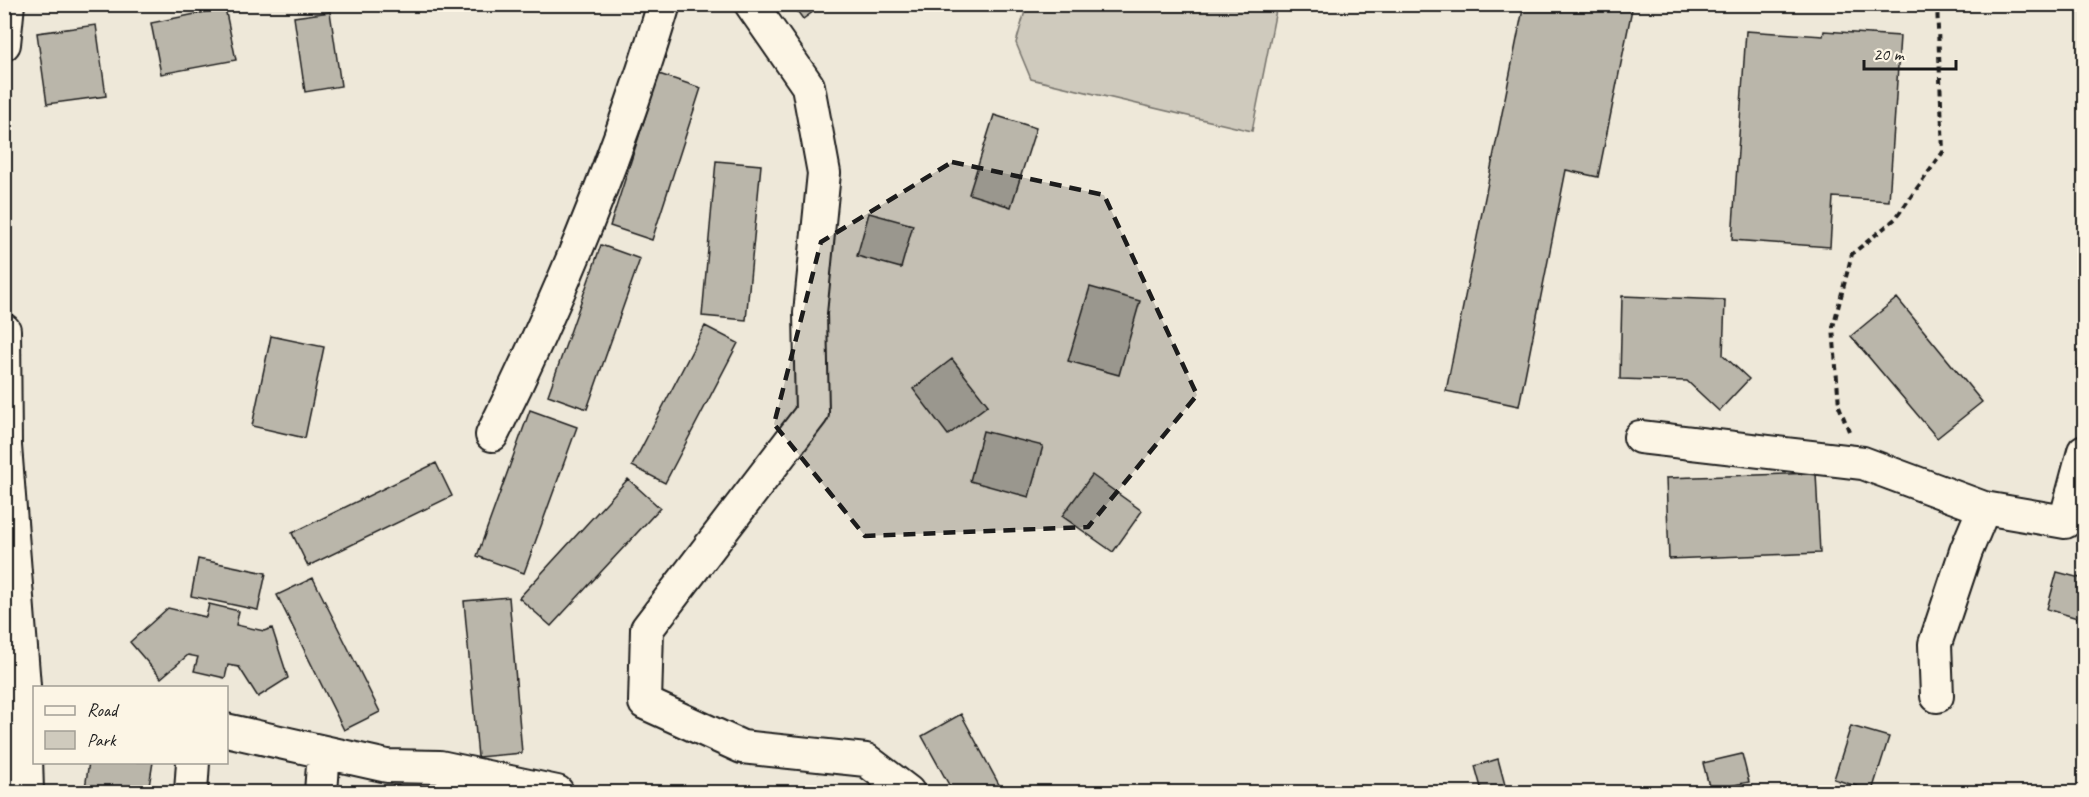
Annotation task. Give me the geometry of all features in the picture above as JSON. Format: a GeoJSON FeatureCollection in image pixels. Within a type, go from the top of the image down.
{"type":"FeatureCollection","features":[{"type":"Feature","properties":{"kind":"street"},"geometry":{"type":"LineString","coordinates":[[4,44],[8,4]]}},
{"type":"Feature","properties":{"kind":"street"},"geometry":{"type":"LineString","coordinates":[[492,435],[541,336],[644,72],[664,4]]}},
{"type":"Feature","properties":{"kind":"street"},"geometry":{"type":"LineString","coordinates":[[751,4],[808,86],[824,173],[810,313],[812,413],[647,629],[645,704],[742,747],[866,760],[908,792]]}},
{"type":"Feature","properties":{"kind":"street"},"geometry":{"type":"LineString","coordinates":[[4,330],[5,446],[29,687],[27,792]]}},
{"type":"Feature","properties":{"kind":"street"},"geometry":{"type":"LineString","coordinates":[[1640,436],[1863,463],[1984,508],[2075,524],[2085,451]]}},
{"type":"Feature","properties":{"kind":"street"},"geometry":{"type":"LineString","coordinates":[[1937,696],[1935,644],[1966,551],[1984,508]]}},
{"type":"Feature","properties":{"kind":"street"},"geometry":{"type":"LineString","coordinates":[[228,730],[387,766],[440,766],[557,792]]}},
{"type":"Feature","properties":{"kind":"street"},"geometry":{"type":"LineString","coordinates":[[321,792],[324,752]]}},
{"type":"Feature","properties":{"kind":"street"},"geometry":{"type":"LineString","coordinates":[[191,792],[193,764]]}},
{"type":"Feature","properties":{"kind":"path"},"geometry":{"type":"LineString","coordinates":[[1863,463],[1839,406],[1833,327],[1852,254],[1895,219],[1943,152],[1937,4]]}},
{"type":"Feature","properties":{"kind":"highlighted area"},"geometry":{"type":"Polygon","coordinates":[[[952,162],[1104,195],[1197,395],[1088,527],[865,536],[774,424],[821,242],[952,162]]]}},
{"type":"Feature","properties":{"kind":"green space"},"geometry":{"type":"Polygon","coordinates":[[[1027,4],[1277,5],[1252,131],[1031,79],[1016,43],[1027,4]]]}},
{"type":"Feature","properties":{"kind":"building"},"geometry":{"type":"Polygon","coordinates":[[[792,4],[824,4],[803,19],[792,4]]]}},
{"type":"Feature","properties":{"kind":"building"},"geometry":{"type":"Polygon","coordinates":[[[1524,4],[1633,4],[1598,177],[1566,170],[1519,406],[1446,391],[1524,4]]]}},
{"type":"Feature","properties":{"kind":"building"},"geometry":{"type":"Polygon","coordinates":[[[225,8],[236,60],[161,74],[151,23],[225,8]]]}},
{"type":"Feature","properties":{"kind":"building"},"geometry":{"type":"Polygon","coordinates":[[[330,12],[341,86],[305,92],[294,17],[330,12]]]}},
{"type":"Feature","properties":{"kind":"building"},"geometry":{"type":"Polygon","coordinates":[[[96,25],[106,96],[47,104],[37,33],[96,25]]]}},
{"type":"Feature","properties":{"kind":"building"},"geometry":{"type":"Polygon","coordinates":[[[1746,31],[1823,36],[1824,31],[1900,36],[1889,201],[1833,197],[1830,247],[1732,240],[1746,31]]]}},
{"type":"Feature","properties":{"kind":"building"},"geometry":{"type":"Polygon","coordinates":[[[659,74],[701,88],[652,240],[610,226],[659,74]]]}},
{"type":"Feature","properties":{"kind":"building"},"geometry":{"type":"Polygon","coordinates":[[[994,115],[1036,128],[1011,207],[969,194],[994,115]]]}},
{"type":"Feature","properties":{"kind":"building"},"geometry":{"type":"Polygon","coordinates":[[[716,161],[761,165],[746,320],[702,316],[716,161]]]}},
{"type":"Feature","properties":{"kind":"building"},"geometry":{"type":"Polygon","coordinates":[[[869,213],[913,225],[901,268],[857,256],[869,213]]]}},
{"type":"Feature","properties":{"kind":"building"},"geometry":{"type":"Polygon","coordinates":[[[601,245],[640,259],[587,409],[548,395],[601,245]]]}},
{"type":"Feature","properties":{"kind":"building"},"geometry":{"type":"Polygon","coordinates":[[[1090,287],[1140,301],[1119,375],[1068,361],[1090,287]]]}},
{"type":"Feature","properties":{"kind":"building"},"geometry":{"type":"Polygon","coordinates":[[[1622,296],[1725,300],[1723,355],[1749,379],[1719,411],[1687,381],[1620,379],[1622,296]]]}},
{"type":"Feature","properties":{"kind":"building"},"geometry":{"type":"Polygon","coordinates":[[[1897,298],[1982,402],[1937,438],[1851,336],[1897,298]]]}},
{"type":"Feature","properties":{"kind":"building"},"geometry":{"type":"Polygon","coordinates":[[[705,326],[738,343],[665,483],[632,466],[705,326]]]}},
{"type":"Feature","properties":{"kind":"building"},"geometry":{"type":"Polygon","coordinates":[[[271,336],[324,347],[305,438],[252,426],[271,336]]]}},
{"type":"Feature","properties":{"kind":"building"},"geometry":{"type":"Polygon","coordinates":[[[2084,353],[2084,374],[2076,368],[2084,353]]]}},
{"type":"Feature","properties":{"kind":"building"},"geometry":{"type":"Polygon","coordinates":[[[952,359],[988,405],[948,435],[913,389],[952,359]]]}},
{"type":"Feature","properties":{"kind":"building"},"geometry":{"type":"Polygon","coordinates":[[[530,410],[577,427],[524,573],[477,556],[530,410]]]}},
{"type":"Feature","properties":{"kind":"building"},"geometry":{"type":"Polygon","coordinates":[[[983,431],[1043,446],[1029,497],[970,481],[983,431]]]}},
{"type":"Feature","properties":{"kind":"building"},"geometry":{"type":"Polygon","coordinates":[[[436,463],[452,496],[308,566],[292,533],[436,463]]]}},
{"type":"Feature","properties":{"kind":"building"},"geometry":{"type":"Polygon","coordinates":[[[1816,473],[1820,553],[1669,559],[1666,478],[1816,473]]]}},
{"type":"Feature","properties":{"kind":"building"},"geometry":{"type":"Polygon","coordinates":[[[1092,475],[1142,511],[1113,552],[1062,516],[1092,475]]]}},
{"type":"Feature","properties":{"kind":"building"},"geometry":{"type":"Polygon","coordinates":[[[628,479],[660,508],[551,626],[519,598],[628,479]]]}},
{"type":"Feature","properties":{"kind":"building"},"geometry":{"type":"Polygon","coordinates":[[[198,559],[266,573],[258,610],[191,596],[198,559]]]}},
{"type":"Feature","properties":{"kind":"building"},"geometry":{"type":"Polygon","coordinates":[[[2057,572],[2084,579],[2084,620],[2047,609],[2057,572]]]}},
{"type":"Feature","properties":{"kind":"building"},"geometry":{"type":"Polygon","coordinates":[[[313,578],[380,712],[344,730],[277,595],[313,578]]]}},
{"type":"Feature","properties":{"kind":"building"},"geometry":{"type":"Polygon","coordinates":[[[509,597],[522,753],[478,757],[464,601],[509,597]]]}},
{"type":"Feature","properties":{"kind":"building"},"geometry":{"type":"Polygon","coordinates":[[[209,604],[239,611],[236,625],[264,631],[272,628],[288,678],[258,697],[239,667],[228,665],[225,678],[194,671],[198,657],[188,655],[161,678],[130,642],[168,608],[206,617],[209,604]]]}},
{"type":"Feature","properties":{"kind":"building"},"geometry":{"type":"Polygon","coordinates":[[[961,714],[1003,792],[953,792],[922,736],[961,714]]]}},
{"type":"Feature","properties":{"kind":"building"},"geometry":{"type":"Polygon","coordinates":[[[1851,726],[1889,737],[1872,791],[1834,779],[1851,726]]]}},
{"type":"Feature","properties":{"kind":"building"},"geometry":{"type":"Polygon","coordinates":[[[1742,754],[1749,782],[1710,790],[1703,763],[1742,754]]]}},
{"type":"Feature","properties":{"kind":"building"},"geometry":{"type":"Polygon","coordinates":[[[1498,759],[1505,785],[1482,791],[1475,766],[1498,759]]]}},
{"type":"Feature","properties":{"kind":"building"},"geometry":{"type":"Polygon","coordinates":[[[89,764],[153,764],[148,792],[112,792],[85,788],[89,764]]]}}]}
